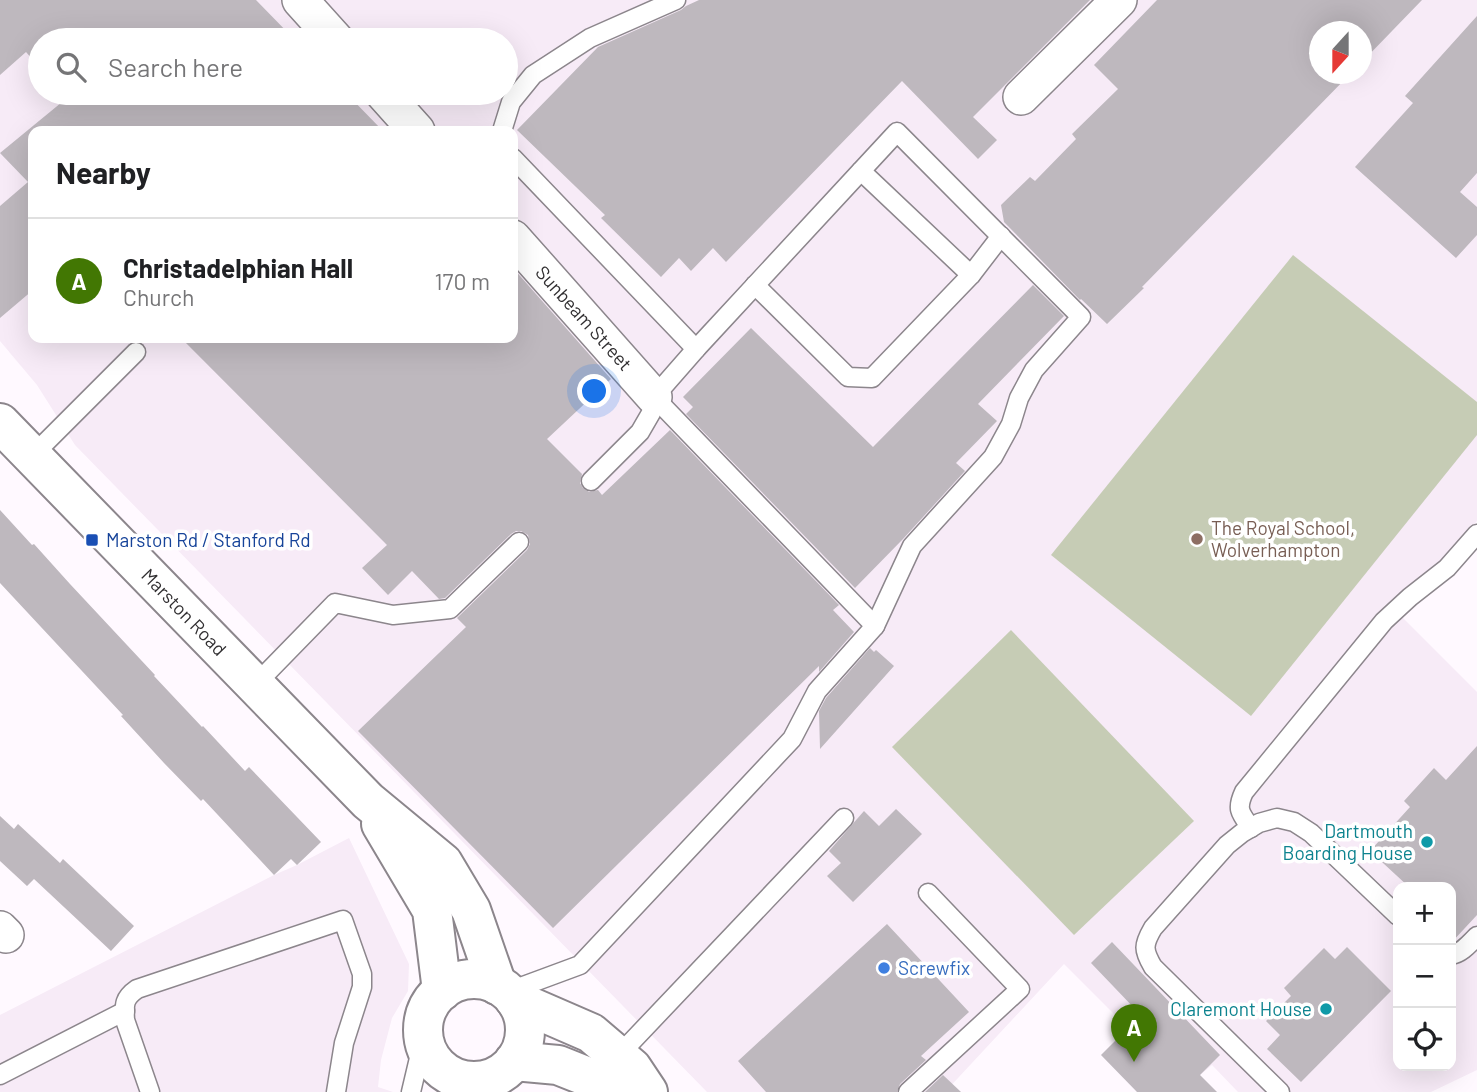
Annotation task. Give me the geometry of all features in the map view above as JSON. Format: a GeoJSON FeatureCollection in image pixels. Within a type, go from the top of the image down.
{"type":"FeatureCollection","features":[{"type":"Feature","properties":{"kind":"street"},"geometry":{"type":"LineString","coordinates":[[300,0],[325,28]]}},
{"type":"Feature","properties":{"kind":"street"},"geometry":{"type":"LineString","coordinates":[[1021,97],[1119,0]]}},
{"type":"Feature","properties":{"kind":"street"},"geometry":{"type":"LineString","coordinates":[[394,105],[413,126]]}},
{"type":"Feature","properties":{"kind":"street","name":"Sunbeam Street"},"geometry":{"type":"LineString","coordinates":[[518,244],[654,397]]}},
{"type":"Feature","properties":{"kind":"street","name":"Marston Road"},"geometry":{"type":"LineString","coordinates":[[0,423],[368,801],[443,863],[471,910],[506,992],[523,1015],[525,1031],[522,1047],[514,1061]]}},
{"type":"Feature","properties":{"kind":"street","name":"Marston Road"},"geometry":{"type":"LineString","coordinates":[[368,801],[432,910],[442,991]]}},
{"type":"Feature","properties":{"kind":"street"},"geometry":{"type":"LineString","coordinates":[[616,1074],[591,1033],[483,980],[454,983],[442,991],[430,1004],[424,1020],[424,1037],[428,1052],[436,1064],[448,1074],[473,1087],[504,1071],[514,1061],[558,1065],[598,1081],[632,1068],[648,1092]]}},
{"type":"Feature","properties":{"kind":"lane"},"geometry":{"type":"LineString","coordinates":[[518,93],[533,75],[590,38],[676,0]]}},
{"type":"Feature","properties":{"kind":"lane"},"geometry":{"type":"LineString","coordinates":[[503,126],[509,105]]}},
{"type":"Feature","properties":{"kind":"lane"},"geometry":{"type":"LineString","coordinates":[[506,992],[580,964],[792,738],[817,691],[875,626],[912,545],[993,457],[1011,425],[1019,398],[1034,370],[1082,317],[897,132],[696,349],[654,397],[651,414],[640,432],[591,481]]}},
{"type":"Feature","properties":{"kind":"lane"},"geometry":{"type":"LineString","coordinates":[[518,163],[696,349]]}},
{"type":"Feature","properties":{"kind":"lane"},"geometry":{"type":"LineString","coordinates":[[861,171],[971,275]]}},
{"type":"Feature","properties":{"kind":"lane"},"geometry":{"type":"LineString","coordinates":[[755,285],[848,377],[872,378],[971,275],[1001,236]]}},
{"type":"Feature","properties":{"kind":"lane"},"geometry":{"type":"LineString","coordinates":[[32,456],[136,352]]}},
{"type":"Feature","properties":{"kind":"lane"},"geometry":{"type":"LineString","coordinates":[[654,397],[875,626]]}},
{"type":"Feature","properties":{"kind":"lane"},"geometry":{"type":"LineString","coordinates":[[1251,828],[1241,815],[1239,802],[1244,792],[1384,621],[1447,569],[1477,534]]}},
{"type":"Feature","properties":{"kind":"lane"},"geometry":{"type":"LineString","coordinates":[[255,685],[335,603],[393,615],[450,609],[519,542]]}},
{"type":"Feature","properties":{"kind":"lane"},"geometry":{"type":"LineString","coordinates":[[616,1074],[844,818]]}},
{"type":"Feature","properties":{"kind":"lane"},"geometry":{"type":"LineString","coordinates":[[1280,1092],[1153,967],[1146,954],[1145,942],[1153,928],[1227,845],[1259,823],[1277,818],[1294,822],[1311,833],[1393,911]]}},
{"type":"Feature","properties":{"kind":"lane"},"geometry":{"type":"LineString","coordinates":[[908,1092],[1020,989],[928,893]]}},
{"type":"Feature","properties":{"kind":"lane"},"geometry":{"type":"LineString","coordinates":[[150,1092],[125,1020],[124,1008],[128,996],[137,989],[343,920],[362,974],[362,987],[344,1043],[336,1092]]}},
{"type":"Feature","properties":{"kind":"lane"},"geometry":{"type":"LineString","coordinates":[[1456,954],[1477,936]]}},
{"type":"Feature","properties":{"kind":"lane"},"geometry":{"type":"LineString","coordinates":[[0,1076],[125,1011]]}},
{"type":"Feature","properties":{"kind":"lane"},"geometry":{"type":"LineString","coordinates":[[411,1092],[424,1037]]}},
{"type":"Feature","properties":{"kind":"shaded area"},"geometry":{"type":"Polygon","coordinates":[[[0,0],[1477,0],[1477,521],[1395,610],[1477,692],[1477,1070],[1431,1092],[1238,1092],[1212,1065],[1200,1075],[1128,1028],[1064,964],[945,1092],[707,1092],[75,445],[37,385],[0,341],[0,0]]]}},
{"type":"Feature","properties":{"kind":"shaded area"},"geometry":{"type":"Polygon","coordinates":[[[349,838],[409,964],[408,991],[392,1018],[381,1060],[378,1087],[393,1092],[0,1092],[0,1015],[349,838]]]}},
{"type":"Feature","properties":{"kind":"green space"},"geometry":{"type":"Polygon","coordinates":[[[1293,255],[1477,402],[1477,435],[1251,716],[1051,555],[1293,255]]]}},
{"type":"Feature","properties":{"kind":"green space"},"geometry":{"type":"Polygon","coordinates":[[[1011,630],[1194,821],[1074,935],[892,747],[1011,630]]]}},
{"type":"Feature","properties":{"kind":"building"},"geometry":{"type":"Polygon","coordinates":[[[0,0],[256,0],[283,28],[28,28],[28,54],[26,52],[0,75],[0,0]]]}},
{"type":"Feature","properties":{"kind":"building"},"geometry":{"type":"Polygon","coordinates":[[[699,0],[1090,0],[973,117],[997,140],[978,159],[902,81],[726,262],[713,248],[691,271],[679,258],[661,277],[601,218],[605,215],[518,129],[598,47],[699,0]]]}},
{"type":"Feature","properties":{"kind":"building"},"geometry":{"type":"Polygon","coordinates":[[[1157,0],[1422,0],[1372,52],[1372,21],[1309,21],[1309,84],[1340,84],[1107,324],[1004,222],[1001,205],[1030,177],[1035,181],[1076,139],[1072,134],[1118,89],[1094,65],[1157,0]]]}},
{"type":"Feature","properties":{"kind":"building"},"geometry":{"type":"Polygon","coordinates":[[[1477,16],[1477,173],[1460,192],[1477,207],[1477,235],[1456,258],[1355,167],[1413,103],[1405,96],[1477,16]]]}},
{"type":"Feature","properties":{"kind":"building"},"geometry":{"type":"Polygon","coordinates":[[[58,105],[358,105],[378,126],[33,126],[58,105]]]}},
{"type":"Feature","properties":{"kind":"building"},"geometry":{"type":"Polygon","coordinates":[[[28,130],[28,182],[0,153],[28,130]]]}},
{"type":"Feature","properties":{"kind":"building"},"geometry":{"type":"Polygon","coordinates":[[[28,182],[28,294],[0,318],[0,206],[28,182]]]}},
{"type":"Feature","properties":{"kind":"building"},"geometry":{"type":"Polygon","coordinates":[[[518,274],[611,379],[547,439],[582,474],[580,483],[583,488],[589,492],[598,490],[602,495],[670,430],[839,605],[833,610],[854,632],[819,672],[819,666],[553,928],[358,731],[466,627],[457,618],[527,550],[530,544],[528,535],[521,531],[511,534],[445,598],[439,599],[412,571],[388,595],[362,568],[387,545],[186,343],[518,343],[518,274]]]}},
{"type":"Feature","properties":{"kind":"building"},"geometry":{"type":"Polygon","coordinates":[[[1033,285],[1064,316],[978,404],[997,421],[956,463],[965,471],[855,588],[686,414],[693,407],[683,397],[751,328],[873,447],[1033,285]]]}},
{"type":"Feature","properties":{"kind":"building"},"geometry":{"type":"Polygon","coordinates":[[[0,510],[202,727],[245,771],[249,767],[321,842],[297,865],[291,859],[274,875],[203,799],[201,801],[164,763],[0,583],[0,510]]]}},
{"type":"Feature","properties":{"kind":"building"},"geometry":{"type":"Polygon","coordinates":[[[870,648],[894,666],[820,749],[819,711],[826,698],[870,648]]]}},
{"type":"Feature","properties":{"kind":"building","name":"Dartmouth Boarding House"},"geometry":{"type":"Polygon","coordinates":[[[1477,746],[1477,915],[1456,938],[1456,882],[1404,882],[1370,851],[1410,807],[1404,801],[1434,768],[1446,780],[1477,746]]]}},
{"type":"Feature","properties":{"kind":"building"},"geometry":{"type":"Polygon","coordinates":[[[896,809],[922,834],[853,902],[827,876],[841,863],[829,851],[864,811],[879,826],[896,809]]]}},
{"type":"Feature","properties":{"kind":"building"},"geometry":{"type":"Polygon","coordinates":[[[0,816],[14,829],[18,824],[60,863],[63,859],[134,926],[111,951],[34,879],[27,886],[0,861],[0,816]]]}},
{"type":"Feature","properties":{"kind":"building","name":"Screwfix"},"geometry":{"type":"Polygon","coordinates":[[[887,924],[969,1012],[921,1056],[926,1060],[900,1084],[897,1092],[766,1092],[738,1061],[887,924]]]}},
{"type":"Feature","properties":{"kind":"building"},"geometry":{"type":"Polygon","coordinates":[[[1112,942],[1220,1055],[1200,1075],[1217,1092],[1137,1092],[1101,1055],[1128,1028],[1122,1023],[1136,1010],[1091,963],[1112,942]]]}},
{"type":"Feature","properties":{"kind":"building","name":"Claremont House"},"geometry":{"type":"Polygon","coordinates":[[[1347,947],[1391,991],[1301,1082],[1267,1049],[1280,1035],[1266,1021],[1291,996],[1284,988],[1324,948],[1335,959],[1347,947]]]}},
{"type":"Feature","properties":{"kind":"building"},"geometry":{"type":"Polygon","coordinates":[[[943,1075],[961,1092],[925,1092],[943,1075]]]}},
{"type":"Feature","properties":{"kind":"place","name":"The Royal School, Wolverhampton"},"geometry":{"type":"Point","coordinates":[1197,539]}},
{"type":"Feature","properties":{"kind":"place","name":"Marston Rd / Stanford Rd"},"geometry":{"type":"Point","coordinates":[92,540]}},
{"type":"Feature","properties":{"kind":"place","name":"Dartmouth Boarding House"},"geometry":{"type":"Point","coordinates":[1427,842]}},
{"type":"Feature","properties":{"kind":"place","name":"Screwfix"},"geometry":{"type":"Point","coordinates":[884,968]}},
{"type":"Feature","properties":{"kind":"place","name":"Claremont House"},"geometry":{"type":"Point","coordinates":[1326,1009]}},
{"type":"Feature","properties":{"kind":"place","name":"Christadelphian Hall"},"geometry":{"type":"Point","coordinates":[1134,1062]}}]}
